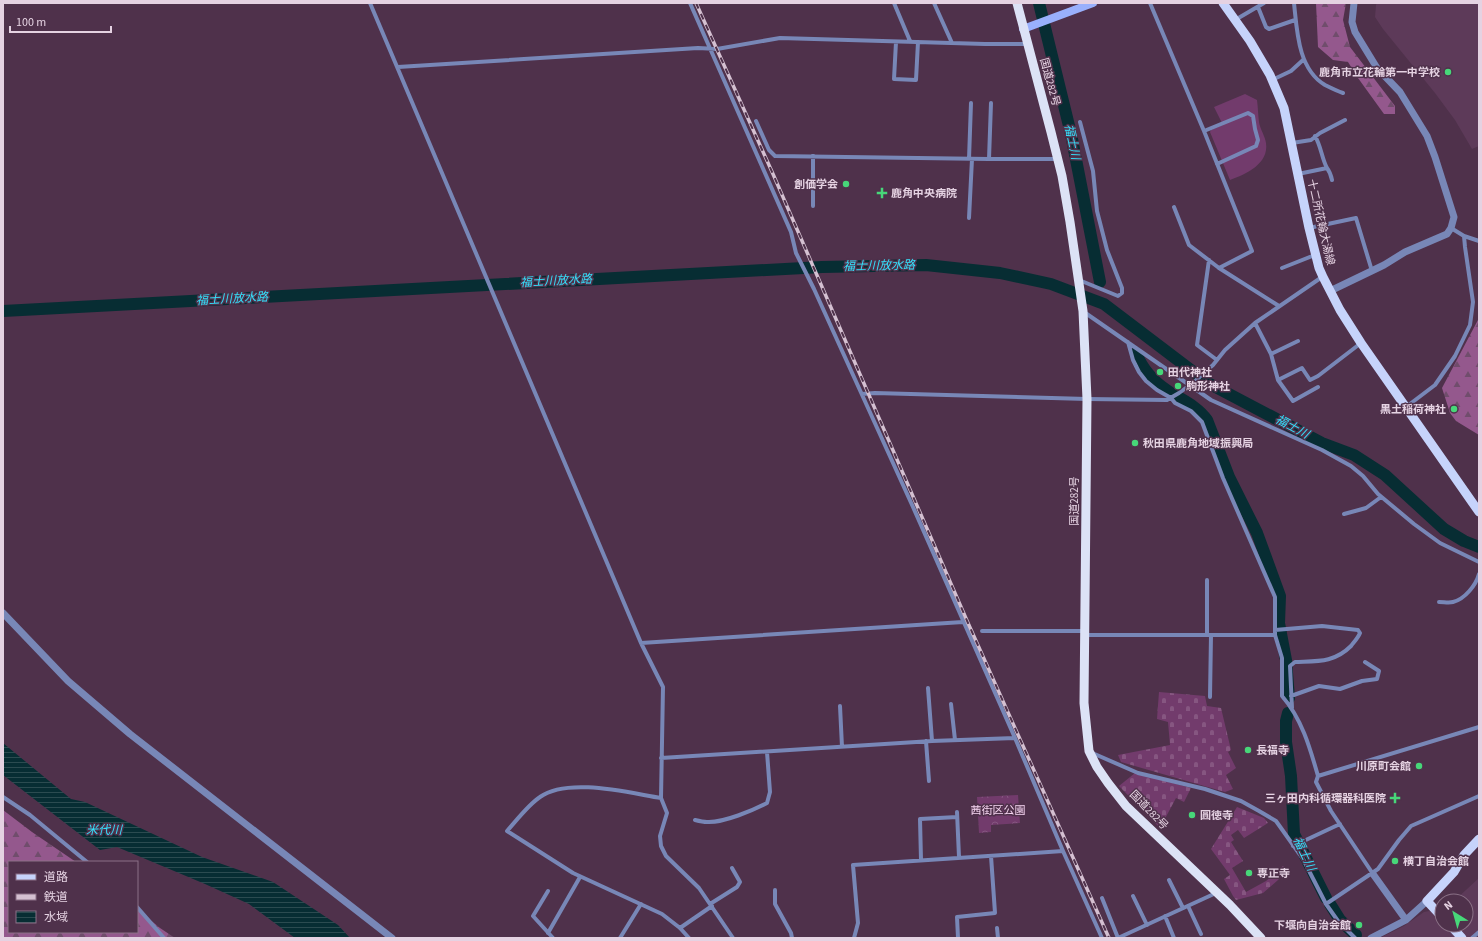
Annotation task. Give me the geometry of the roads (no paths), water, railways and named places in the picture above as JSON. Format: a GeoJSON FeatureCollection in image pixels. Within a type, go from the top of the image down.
{"type":"FeatureCollection","features":[{"type":"Feature","properties":{"kind":"highway","name":"国道282号"},"geometry":{"type":"LineString","coordinates":[[1017,3],[1058,159],[1068,208],[1083,311],[1087,399],[1084,703],[1089,751],[1097,767],[1126,806],[1230,905],[1261,938]]}},
{"type":"Feature","properties":{"kind":"main road"},"geometry":{"type":"LineString","coordinates":[[1023,29],[1093,3]]}},
{"type":"Feature","properties":{"kind":"main road","name":"十二所花輪大湯線"},"geometry":{"type":"LineString","coordinates":[[1224,3],[1250,41],[1272,80],[1284,108],[1309,228],[1323,277],[1330,291],[1361,343],[1479,512]]}},
{"type":"Feature","properties":{"kind":"main road"},"geometry":{"type":"LineString","coordinates":[[1434,908],[1427,901],[1454,872],[1464,855],[1479,839]]}},
{"type":"Feature","properties":{"kind":"street"},"geometry":{"type":"LineString","coordinates":[[370,3],[641,642],[663,687],[661,798],[667,813],[660,836],[661,846],[666,856],[699,888],[733,938]]}},
{"type":"Feature","properties":{"kind":"street"},"geometry":{"type":"LineString","coordinates":[[690,3],[791,232],[796,253],[862,394],[1102,938]]}},
{"type":"Feature","properties":{"kind":"street"},"geometry":{"type":"LineString","coordinates":[[894,3],[910,41]]}},
{"type":"Feature","properties":{"kind":"street"},"geometry":{"type":"LineString","coordinates":[[934,3],[952,43]]}},
{"type":"Feature","properties":{"kind":"street"},"geometry":{"type":"LineString","coordinates":[[1150,3],[1204,131],[1252,251],[1219,268]]}},
{"type":"Feature","properties":{"kind":"street"},"geometry":{"type":"LineString","coordinates":[[1235,20],[1264,3]]}},
{"type":"Feature","properties":{"kind":"street"},"geometry":{"type":"LineString","coordinates":[[1294,3],[1296,28],[1304,60],[1313,74],[1324,84],[1343,93]]}},
{"type":"Feature","properties":{"kind":"street"},"geometry":{"type":"LineString","coordinates":[[1330,291],[1372,271],[1405,252],[1447,234],[1451,228],[1454,217],[1427,136],[1400,92],[1377,68],[1355,32],[1352,22],[1354,3]]}},
{"type":"Feature","properties":{"kind":"street"},"geometry":{"type":"LineString","coordinates":[[1258,7],[1268,29],[1295,20]]}},
{"type":"Feature","properties":{"kind":"street"},"geometry":{"type":"LineString","coordinates":[[398,67],[698,48],[717,49],[780,38],[1027,44]]}},
{"type":"Feature","properties":{"kind":"street"},"geometry":{"type":"LineString","coordinates":[[896,42],[894,78],[916,80],[918,42]]}},
{"type":"Feature","properties":{"kind":"street"},"geometry":{"type":"LineString","coordinates":[[1272,80],[1291,71],[1304,60]]}},
{"type":"Feature","properties":{"kind":"street"},"geometry":{"type":"LineString","coordinates":[[969,218],[971,103]]}},
{"type":"Feature","properties":{"kind":"street"},"geometry":{"type":"LineString","coordinates":[[989,159],[991,103]]}},
{"type":"Feature","properties":{"kind":"street"},"geometry":{"type":"LineString","coordinates":[[1204,131],[1248,113],[1253,116],[1258,140],[1256,146],[1217,164]]}},
{"type":"Feature","properties":{"kind":"street"},"geometry":{"type":"LineString","coordinates":[[1292,143],[1311,140],[1315,136],[1344,120]]}},
{"type":"Feature","properties":{"kind":"street"},"geometry":{"type":"LineString","coordinates":[[756,121],[769,150],[775,156],[1058,159]]}},
{"type":"Feature","properties":{"kind":"street"},"geometry":{"type":"LineString","coordinates":[[1078,280],[1118,296],[1122,293],[1122,288],[1107,250],[1097,211],[1093,171],[1080,122]]}},
{"type":"Feature","properties":{"kind":"street"},"geometry":{"type":"LineString","coordinates":[[1315,136],[1320,145],[1327,168],[1331,172],[1332,180]]}},
{"type":"Feature","properties":{"kind":"street"},"geometry":{"type":"LineString","coordinates":[[813,156],[813,206]]}},
{"type":"Feature","properties":{"kind":"street"},"geometry":{"type":"LineString","coordinates":[[1298,174],[1327,168]]}},
{"type":"Feature","properties":{"kind":"street"},"geometry":{"type":"LineString","coordinates":[[1174,208],[1189,244],[1219,268],[1279,306]]}},
{"type":"Feature","properties":{"kind":"street"},"geometry":{"type":"LineString","coordinates":[[1309,228],[1356,218],[1372,271]]}},
{"type":"Feature","properties":{"kind":"street"},"geometry":{"type":"LineString","coordinates":[[1451,228],[1464,236],[1479,241]]}},
{"type":"Feature","properties":{"kind":"street"},"geometry":{"type":"LineString","coordinates":[[1406,407],[1435,385],[1455,356],[1470,325],[1473,302],[1464,236]]}},
{"type":"Feature","properties":{"kind":"street"},"geometry":{"type":"LineString","coordinates":[[1282,268],[1316,255]]}},
{"type":"Feature","properties":{"kind":"street"},"geometry":{"type":"LineString","coordinates":[[1209,260],[1197,345],[1217,360]]}},
{"type":"Feature","properties":{"kind":"street"},"geometry":{"type":"LineString","coordinates":[[862,394],[1167,400],[1192,384],[1217,360],[1225,350],[1255,323],[1323,277]]}},
{"type":"Feature","properties":{"kind":"street"},"geometry":{"type":"LineString","coordinates":[[1083,311],[1192,384],[1211,400],[1322,450],[1345,463],[1363,476],[1381,497],[1414,524],[1440,543],[1479,562]]}},
{"type":"Feature","properties":{"kind":"street"},"geometry":{"type":"LineString","coordinates":[[1255,323],[1271,354],[1278,380],[1293,401],[1318,387]]}},
{"type":"Feature","properties":{"kind":"street"},"geometry":{"type":"LineString","coordinates":[[1271,354],[1298,340]]}},
{"type":"Feature","properties":{"kind":"street"},"geometry":{"type":"LineString","coordinates":[[1128,342],[1133,360],[1139,372],[1146,381],[1157,390],[1172,398],[1175,403],[1191,411],[1202,422],[1223,478],[1275,596],[1275,632],[1282,658],[1282,696],[1289,704],[1306,737],[1318,776],[1316,782],[1340,824],[1406,920]]}},
{"type":"Feature","properties":{"kind":"street"},"geometry":{"type":"LineString","coordinates":[[1278,380],[1302,368],[1310,380],[1318,376],[1361,343]]}},
{"type":"Feature","properties":{"kind":"street"},"geometry":{"type":"LineString","coordinates":[[1344,514],[1366,508],[1381,497]]}},
{"type":"Feature","properties":{"kind":"street"},"geometry":{"type":"LineString","coordinates":[[1439,602],[1454,602],[1469,591],[1476,582],[1479,574]]}},
{"type":"Feature","properties":{"kind":"street"},"geometry":{"type":"LineString","coordinates":[[1207,580],[1210,697]]}},
{"type":"Feature","properties":{"kind":"street"},"geometry":{"type":"LineString","coordinates":[[3,613],[68,681],[130,734],[392,938]]}},
{"type":"Feature","properties":{"kind":"street"},"geometry":{"type":"LineString","coordinates":[[641,642],[963,622]]}},
{"type":"Feature","properties":{"kind":"street"},"geometry":{"type":"LineString","coordinates":[[982,630],[1209,635],[1275,632],[1284,629],[1322,626],[1358,630],[1360,633],[1358,638],[1346,650],[1332,659],[1295,662],[1290,666],[1292,710]]}},
{"type":"Feature","properties":{"kind":"street"},"geometry":{"type":"LineString","coordinates":[[1291,696],[1319,686],[1340,689],[1362,681],[1377,679],[1379,671],[1365,662]]}},
{"type":"Feature","properties":{"kind":"street"},"geometry":{"type":"LineString","coordinates":[[928,688],[932,741]]}},
{"type":"Feature","properties":{"kind":"street"},"geometry":{"type":"LineString","coordinates":[[951,704],[955,740]]}},
{"type":"Feature","properties":{"kind":"street"},"geometry":{"type":"LineString","coordinates":[[840,706],[842,747]]}},
{"type":"Feature","properties":{"kind":"street"},"geometry":{"type":"LineString","coordinates":[[1318,776],[1479,727]]}},
{"type":"Feature","properties":{"kind":"street"},"geometry":{"type":"LineString","coordinates":[[661,758],[926,741],[1015,738]]}},
{"type":"Feature","properties":{"kind":"street"},"geometry":{"type":"LineString","coordinates":[[926,741],[929,781]]}},
{"type":"Feature","properties":{"kind":"street"},"geometry":{"type":"LineString","coordinates":[[1089,751],[1138,773],[1205,789],[1241,801],[1259,810],[1276,822],[1303,859],[1326,904],[1338,921],[1355,938]]}},
{"type":"Feature","properties":{"kind":"street"},"geometry":{"type":"LineString","coordinates":[[695,820],[708,822],[720,821],[759,808],[767,803],[770,792],[768,752]]}},
{"type":"Feature","properties":{"kind":"street"},"geometry":{"type":"LineString","coordinates":[[661,798],[595,788],[562,789],[539,798],[507,830],[580,877],[662,914],[680,928],[689,938]]}},
{"type":"Feature","properties":{"kind":"street"},"geometry":{"type":"LineString","coordinates":[[1326,904],[1373,874],[1411,826],[1479,796]]}},
{"type":"Feature","properties":{"kind":"street"},"geometry":{"type":"LineString","coordinates":[[3,798],[30,815],[85,861]]}},
{"type":"Feature","properties":{"kind":"street"},"geometry":{"type":"LineString","coordinates":[[956,812],[959,857]]}},
{"type":"Feature","properties":{"kind":"street"},"geometry":{"type":"LineString","coordinates":[[921,860],[920,819],[957,817]]}},
{"type":"Feature","properties":{"kind":"street"},"geometry":{"type":"LineString","coordinates":[[1293,846],[1340,824]]}},
{"type":"Feature","properties":{"kind":"street"},"geometry":{"type":"LineString","coordinates":[[854,938],[858,923],[853,865],[1063,851]]}},
{"type":"Feature","properties":{"kind":"street"},"geometry":{"type":"LineString","coordinates":[[958,938],[957,917],[995,913],[991,856]]}},
{"type":"Feature","properties":{"kind":"street"},"geometry":{"type":"LineString","coordinates":[[680,928],[737,887],[740,882],[732,868]]}},
{"type":"Feature","properties":{"kind":"street"},"geometry":{"type":"LineString","coordinates":[[548,933],[580,877]]}},
{"type":"Feature","properties":{"kind":"street"},"geometry":{"type":"LineString","coordinates":[[1169,880],[1183,908]]}},
{"type":"Feature","properties":{"kind":"street"},"geometry":{"type":"LineString","coordinates":[[775,890],[775,904],[791,933],[792,938]]}},
{"type":"Feature","properties":{"kind":"street"},"geometry":{"type":"LineString","coordinates":[[548,891],[533,916],[552,938]]}},
{"type":"Feature","properties":{"kind":"street"},"geometry":{"type":"LineString","coordinates":[[1102,898],[1118,938],[1216,893]]}},
{"type":"Feature","properties":{"kind":"street"},"geometry":{"type":"LineString","coordinates":[[1133,896],[1147,925]]}},
{"type":"Feature","properties":{"kind":"street"},"geometry":{"type":"LineString","coordinates":[[1371,938],[1406,920],[1427,901]]}},
{"type":"Feature","properties":{"kind":"street"},"geometry":{"type":"LineString","coordinates":[[620,938],[641,904]]}},
{"type":"Feature","properties":{"kind":"street"},"geometry":{"type":"LineString","coordinates":[[1188,906],[1201,934]]}},
{"type":"Feature","properties":{"kind":"street"},"geometry":{"type":"LineString","coordinates":[[138,908],[164,938]]}},
{"type":"Feature","properties":{"kind":"street"},"geometry":{"type":"LineString","coordinates":[[1165,916],[1174,938]]}},
{"type":"Feature","properties":{"kind":"street"},"geometry":{"type":"LineString","coordinates":[[997,928],[998,938]]}},
{"type":"Feature","properties":{"kind":"street"},"geometry":{"type":"LineString","coordinates":[[1472,938],[1479,932]]}},
{"type":"Feature","properties":{"kind":"water","name":"米代川"},"geometry":{"type":"Polygon","coordinates":[[[3,743],[71,799],[85,802],[202,857],[273,882],[338,925],[350,938],[295,938],[249,904],[205,884],[117,847],[100,850],[3,775],[3,743]]]}},
{"type":"Feature","properties":{"kind":"waterway","name":"福士川"},"geometry":{"type":"LineString","coordinates":[[1039,3],[1071,134],[1100,282]]}},
{"type":"Feature","properties":{"kind":"waterway","name":"福士川放水路"},"geometry":{"type":"LineString","coordinates":[[3,311],[822,267],[926,265],[1000,273],[1051,284],[1104,304],[1208,383],[1322,443],[1354,455],[1385,475],[1444,529],[1464,541],[1479,547]]}},
{"type":"Feature","properties":{"kind":"waterway","name":"福士川"},"geometry":{"type":"LineString","coordinates":[[1136,353],[1145,369],[1158,383],[1194,407],[1207,420],[1229,477],[1257,533],[1280,596],[1279,623],[1286,660],[1289,698]]}},
{"type":"Feature","properties":{"kind":"waterway","name":"福士川"},"geometry":{"type":"LineString","coordinates":[[1288,713],[1286,721],[1286,742],[1291,776],[1294,834],[1326,898]]}},
{"type":"Feature","properties":{"kind":"waterway","name":"福士川"},"geometry":{"type":"LineString","coordinates":[[1330,904],[1340,920],[1356,935]]}},
{"type":"Feature","properties":{"kind":"railway"},"geometry":{"type":"LineString","coordinates":[[696,3],[773,174],[968,623],[1109,938]]}},
{"type":"Feature","properties":{"kind":"place","name":"鹿角市立花輪第一中学校"},"geometry":{"type":"Point","coordinates":[1448,72]}},
{"type":"Feature","properties":{"kind":"place","name":"創価学会"},"geometry":{"type":"Point","coordinates":[846,184]}},
{"type":"Feature","properties":{"kind":"place","name":"鹿角中央病院"},"geometry":{"type":"Point","coordinates":[882,193]}},
{"type":"Feature","properties":{"kind":"place","name":"田代神社"},"geometry":{"type":"Point","coordinates":[1160,372]}},
{"type":"Feature","properties":{"kind":"place","name":"駒形神社"},"geometry":{"type":"Point","coordinates":[1178,386]}},
{"type":"Feature","properties":{"kind":"place","name":"黒土稲荷神社"},"geometry":{"type":"Point","coordinates":[1454,409]}},
{"type":"Feature","properties":{"kind":"place","name":"秋田県鹿角地域振興局"},"geometry":{"type":"Point","coordinates":[1135,443]}},
{"type":"Feature","properties":{"kind":"place","name":"長福寺"},"geometry":{"type":"Point","coordinates":[1248,750]}},
{"type":"Feature","properties":{"kind":"place","name":"川原町会館"},"geometry":{"type":"Point","coordinates":[1419,766]}},
{"type":"Feature","properties":{"kind":"place","name":"三ヶ田内科循環器科医院"},"geometry":{"type":"Point","coordinates":[1395,798]}},
{"type":"Feature","properties":{"kind":"place","name":"圓徳寺"},"geometry":{"type":"Point","coordinates":[1192,815]}},
{"type":"Feature","properties":{"kind":"place","name":"横丁自治会館"},"geometry":{"type":"Point","coordinates":[1395,861]}},
{"type":"Feature","properties":{"kind":"place","name":"専正寺"},"geometry":{"type":"Point","coordinates":[1249,873]}},
{"type":"Feature","properties":{"kind":"place","name":"下堰向自治会館"},"geometry":{"type":"Point","coordinates":[1359,925]}},
{"type":"Feature","properties":{"kind":"park label","name":"茜街区公園"},"geometry":{"type":"Point","coordinates":[998,810]}}]}
